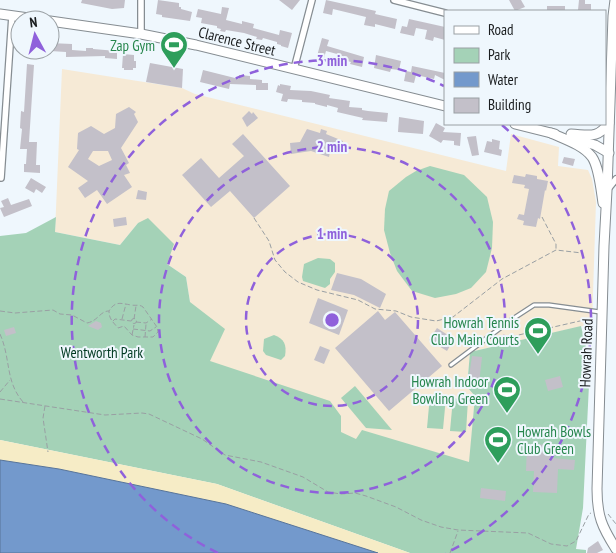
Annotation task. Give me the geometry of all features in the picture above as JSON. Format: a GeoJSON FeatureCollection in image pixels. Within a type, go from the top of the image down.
{"type":"FeatureCollection","features":[{"type":"Feature","properties":{"kind":"main road"},"geometry":{"type":"LineString","coordinates":[[610,0],[613,16]]}},
{"type":"Feature","properties":{"kind":"main road"},"geometry":{"type":"LineString","coordinates":[[613,16],[616,0]]}},
{"type":"Feature","properties":{"kind":"main road","name":"Howrah Road"},"geometry":{"type":"LineString","coordinates":[[613,16],[614,60],[609,123],[612,156],[605,213],[598,315],[597,505],[603,529],[616,549]]}},
{"type":"Feature","properties":{"kind":"main road","name":"Clarence Street"},"geometry":{"type":"LineString","coordinates":[[60,22],[141,34],[196,45],[444,106]]}},
{"type":"Feature","properties":{"kind":"main road"},"geometry":{"type":"LineString","coordinates":[[551,133],[597,135],[609,123]]}},
{"type":"Feature","properties":{"kind":"main road"},"geometry":{"type":"LineString","coordinates":[[519,125],[595,145],[612,156]]}},
{"type":"Feature","properties":{"kind":"main road"},"geometry":{"type":"LineString","coordinates":[[551,133],[583,149],[591,156],[596,167],[605,213]]}},
{"type":"Feature","properties":{"kind":"street"},"geometry":{"type":"LineString","coordinates":[[141,0],[141,34]]}},
{"type":"Feature","properties":{"kind":"street"},"geometry":{"type":"LineString","coordinates":[[294,69],[312,0]]}},
{"type":"Feature","properties":{"kind":"street"},"geometry":{"type":"LineString","coordinates":[[394,0],[444,12]]}},
{"type":"Feature","properties":{"kind":"street"},"geometry":{"type":"LineString","coordinates":[[1,178],[10,45]]}},
{"type":"Feature","properties":{"kind":"street"},"geometry":{"type":"LineString","coordinates":[[608,190],[616,179]]}},
{"type":"Feature","properties":{"kind":"lane"},"geometry":{"type":"LineString","coordinates":[[451,365],[534,305],[549,305],[598,315]]}},
{"type":"Feature","properties":{"kind":"path"},"geometry":{"type":"LineString","coordinates":[[542,217],[556,244],[556,250]]}},
{"type":"Feature","properties":{"kind":"path"},"geometry":{"type":"LineString","coordinates":[[254,218],[269,241],[275,260],[285,272],[298,282],[317,290],[358,300],[375,309],[396,311],[411,317],[436,321],[453,317],[502,279],[556,250],[582,253]]}},
{"type":"Feature","properties":{"kind":"path"},"geometry":{"type":"LineString","coordinates":[[0,311],[15,313],[53,310],[87,323],[96,320],[103,312],[109,311],[115,304],[120,302],[143,307],[157,327],[158,332],[156,336],[145,338],[132,335],[124,326],[118,328],[112,322],[109,317],[109,311]]}},
{"type":"Feature","properties":{"kind":"path"},"geometry":{"type":"LineString","coordinates":[[122,320],[126,303]]}},
{"type":"Feature","properties":{"kind":"path"},"geometry":{"type":"LineString","coordinates":[[132,321],[136,305]]}},
{"type":"Feature","properties":{"kind":"path"},"geometry":{"type":"LineString","coordinates":[[494,333],[501,339],[598,315]]}},
{"type":"Feature","properties":{"kind":"path"},"geometry":{"type":"LineString","coordinates":[[112,322],[115,319],[132,321]]}},
{"type":"Feature","properties":{"kind":"path"},"geometry":{"type":"LineString","coordinates":[[136,322],[146,323],[152,319]]}},
{"type":"Feature","properties":{"kind":"path"},"geometry":{"type":"LineString","coordinates":[[132,335],[136,322]]}},
{"type":"Feature","properties":{"kind":"path"},"geometry":{"type":"LineString","coordinates":[[145,338],[146,323]]}},
{"type":"Feature","properties":{"kind":"path"},"geometry":{"type":"LineString","coordinates":[[133,328],[150,331],[157,327]]}},
{"type":"Feature","properties":{"kind":"path"},"geometry":{"type":"LineString","coordinates":[[0,334],[8,358],[13,388],[24,402]]}},
{"type":"Feature","properties":{"kind":"path"},"geometry":{"type":"LineString","coordinates":[[0,392],[10,379]]}},
{"type":"Feature","properties":{"kind":"path"},"geometry":{"type":"LineString","coordinates":[[0,399],[106,415],[149,414],[202,439],[225,454],[261,462],[302,476],[328,492],[341,494],[355,493],[366,496],[396,507],[421,520],[458,530],[528,533],[551,544],[567,546],[576,541],[589,514],[592,513]]}},
{"type":"Feature","properties":{"kind":"path"},"geometry":{"type":"LineString","coordinates":[[45,405],[43,418],[48,452]]}},
{"type":"Feature","properties":{"kind":"path"},"geometry":{"type":"LineString","coordinates":[[606,511],[616,524]]}},
{"type":"Feature","properties":{"kind":"path"},"geometry":{"type":"LineString","coordinates":[[450,553],[458,530]]}},
{"type":"Feature","properties":{"kind":"shaded area"},"geometry":{"type":"Polygon","coordinates":[[[62,69],[182,88],[195,94],[506,171],[511,134],[559,147],[558,166],[588,170],[592,179],[596,202],[592,324],[470,352],[467,387],[475,396],[469,469],[181,424],[190,302],[186,277],[167,264],[138,223],[120,245],[55,232],[62,69]]]}},
{"type":"Feature","properties":{"kind":"green space"},"geometry":{"type":"Polygon","coordinates":[[[430,166],[464,175],[487,197],[493,222],[492,248],[486,272],[471,288],[456,294],[435,298],[412,291],[397,271],[384,230],[385,209],[389,191],[406,177],[430,166]]]}},
{"type":"Feature","properties":{"kind":"green space","name":"Wentworth Park"},"geometry":{"type":"Polygon","coordinates":[[[56,217],[55,232],[120,245],[138,223],[148,218],[174,244],[167,264],[186,277],[190,302],[225,329],[210,361],[330,401],[341,416],[341,432],[356,439],[362,430],[469,462],[475,396],[467,387],[470,352],[581,326],[590,364],[583,508],[576,549],[586,550],[586,553],[410,553],[217,484],[0,440],[0,236],[26,233],[56,217]]]}},
{"type":"Feature","properties":{"kind":"green space"},"geometry":{"type":"Polygon","coordinates":[[[318,258],[330,259],[335,263],[335,272],[330,279],[330,284],[325,288],[303,281],[302,277],[304,264],[318,258]]]}},
{"type":"Feature","properties":{"kind":"green space"},"geometry":{"type":"Polygon","coordinates":[[[274,335],[282,340],[286,348],[285,356],[281,360],[266,355],[263,351],[264,339],[274,335]]]}},
{"type":"Feature","properties":{"kind":"green space"},"geometry":{"type":"Polygon","coordinates":[[[355,386],[392,430],[366,428],[341,398],[355,386]]]}},
{"type":"Feature","properties":{"kind":"green space"},"geometry":{"type":"Polygon","coordinates":[[[430,395],[446,397],[443,429],[427,428],[430,395]]]}},
{"type":"Feature","properties":{"kind":"green space"},"geometry":{"type":"Polygon","coordinates":[[[453,398],[468,400],[466,432],[450,431],[453,398]]]}},
{"type":"Feature","properties":{"kind":"sand"},"geometry":{"type":"Polygon","coordinates":[[[0,440],[217,484],[410,553],[378,553],[226,504],[59,469],[0,460],[0,440]]]}},
{"type":"Feature","properties":{"kind":"water"},"geometry":{"type":"Polygon","coordinates":[[[0,460],[59,469],[226,504],[378,553],[0,553],[0,460]]]}},
{"type":"Feature","properties":{"kind":"building"},"geometry":{"type":"Polygon","coordinates":[[[82,0],[125,0],[124,8],[112,9],[81,3],[82,0]]]}},
{"type":"Feature","properties":{"kind":"building"},"geometry":{"type":"Polygon","coordinates":[[[158,0],[179,3],[181,9],[192,12],[190,21],[162,17],[162,15],[156,14],[158,0]]]}},
{"type":"Feature","properties":{"kind":"building"},"geometry":{"type":"Polygon","coordinates":[[[279,0],[300,0],[292,10],[279,0]]]}},
{"type":"Feature","properties":{"kind":"building"},"geometry":{"type":"Polygon","coordinates":[[[326,0],[376,11],[375,14],[397,19],[395,29],[375,24],[375,27],[364,25],[366,17],[333,9],[332,15],[323,13],[326,0]]]}},
{"type":"Feature","properties":{"kind":"building"},"geometry":{"type":"Polygon","coordinates":[[[509,0],[521,0],[525,7],[514,10],[509,0]]]}},
{"type":"Feature","properties":{"kind":"building"},"geometry":{"type":"Polygon","coordinates":[[[579,0],[585,0],[585,4],[591,4],[591,10],[578,10],[579,0]]]}},
{"type":"Feature","properties":{"kind":"building"},"geometry":{"type":"Polygon","coordinates":[[[547,6],[565,6],[565,10],[547,10],[547,6]]]}},
{"type":"Feature","properties":{"kind":"building"},"geometry":{"type":"Polygon","coordinates":[[[222,7],[229,8],[226,20],[242,24],[242,21],[254,24],[253,28],[279,35],[280,30],[292,33],[288,48],[277,44],[277,42],[263,38],[262,40],[256,39],[257,37],[244,33],[220,31],[221,29],[217,28],[217,26],[201,23],[202,18],[196,17],[198,9],[221,14],[222,7]]]}},
{"type":"Feature","properties":{"kind":"building"},"geometry":{"type":"Polygon","coordinates":[[[409,19],[444,27],[444,40],[434,37],[433,41],[425,39],[427,30],[416,28],[414,36],[400,33],[402,26],[407,27],[409,19]]]}},
{"type":"Feature","properties":{"kind":"building"},"geometry":{"type":"Polygon","coordinates":[[[322,38],[329,40],[327,46],[364,57],[362,67],[336,58],[337,54],[326,51],[324,58],[317,56],[322,38]]]}},
{"type":"Feature","properties":{"kind":"building"},"geometry":{"type":"Polygon","coordinates":[[[60,43],[72,44],[72,50],[86,51],[86,48],[93,48],[117,51],[117,59],[105,58],[105,56],[66,57],[66,52],[60,52],[60,43]]]}},
{"type":"Feature","properties":{"kind":"building"},"geometry":{"type":"Polygon","coordinates":[[[123,54],[134,55],[136,68],[124,70],[122,68],[123,54]]]}},
{"type":"Feature","properties":{"kind":"building"},"geometry":{"type":"Polygon","coordinates":[[[376,55],[401,61],[399,70],[391,69],[390,72],[374,68],[376,55]]]}},
{"type":"Feature","properties":{"kind":"building"},"geometry":{"type":"Polygon","coordinates":[[[150,63],[183,69],[182,88],[146,82],[150,63]]]}},
{"type":"Feature","properties":{"kind":"building"},"geometry":{"type":"Polygon","coordinates":[[[27,64],[34,65],[29,142],[37,142],[36,165],[40,165],[40,173],[24,172],[27,149],[20,149],[21,111],[24,112],[27,64]]]}},
{"type":"Feature","properties":{"kind":"building"},"geometry":{"type":"Polygon","coordinates":[[[412,66],[444,73],[444,80],[435,75],[434,79],[416,75],[414,83],[404,81],[406,71],[411,72],[412,66]]]}},
{"type":"Feature","properties":{"kind":"building"},"geometry":{"type":"Polygon","coordinates":[[[203,70],[239,79],[239,75],[250,76],[250,79],[262,80],[262,83],[268,83],[268,90],[256,90],[256,85],[230,84],[229,89],[200,82],[203,70]]]}},
{"type":"Feature","properties":{"kind":"building"},"geometry":{"type":"Polygon","coordinates":[[[280,84],[291,86],[290,90],[311,91],[330,95],[329,98],[350,101],[349,107],[388,113],[387,122],[362,120],[363,118],[337,112],[338,108],[302,102],[302,100],[288,99],[287,102],[281,101],[283,94],[276,92],[280,84]]]}},
{"type":"Feature","properties":{"kind":"building"},"geometry":{"type":"Polygon","coordinates":[[[129,107],[136,112],[134,114],[138,122],[121,148],[129,163],[126,165],[130,173],[124,175],[132,187],[107,204],[97,190],[85,198],[78,188],[88,181],[68,167],[79,150],[77,149],[78,133],[91,126],[104,134],[115,128],[116,114],[129,107]],[[93,151],[88,159],[99,166],[112,160],[108,151],[93,151]]]}},
{"type":"Feature","properties":{"kind":"building"},"geometry":{"type":"Polygon","coordinates":[[[249,111],[252,114],[253,112],[258,118],[247,127],[242,118],[249,111]]]}},
{"type":"Feature","properties":{"kind":"building"},"geometry":{"type":"Polygon","coordinates":[[[399,117],[424,121],[423,134],[398,132],[399,117]]]}},
{"type":"Feature","properties":{"kind":"building"},"geometry":{"type":"Polygon","coordinates":[[[436,123],[445,128],[443,132],[461,133],[460,146],[454,145],[454,141],[443,140],[441,143],[429,136],[436,123]]]}},
{"type":"Feature","properties":{"kind":"building"},"geometry":{"type":"Polygon","coordinates":[[[307,129],[320,133],[321,129],[327,131],[326,134],[343,141],[341,149],[331,146],[329,157],[311,151],[291,154],[290,143],[300,142],[307,129]]]}},
{"type":"Feature","properties":{"kind":"building"},"geometry":{"type":"Polygon","coordinates":[[[243,134],[290,186],[254,218],[230,191],[211,207],[182,175],[201,158],[219,178],[244,156],[232,144],[243,134]]]}},
{"type":"Feature","properties":{"kind":"building"},"geometry":{"type":"Polygon","coordinates":[[[476,136],[479,155],[472,156],[467,137],[476,136]]]}},
{"type":"Feature","properties":{"kind":"building"},"geometry":{"type":"Polygon","coordinates":[[[492,139],[500,141],[499,149],[502,150],[501,156],[484,152],[487,141],[492,142],[492,139]]]}},
{"type":"Feature","properties":{"kind":"building"},"geometry":{"type":"Polygon","coordinates":[[[564,157],[575,159],[573,166],[562,163],[564,157]]]}},
{"type":"Feature","properties":{"kind":"building"},"geometry":{"type":"Polygon","coordinates":[[[526,174],[548,181],[540,219],[538,218],[536,227],[523,225],[524,221],[517,219],[519,214],[524,215],[529,189],[524,188],[525,185],[512,183],[514,175],[525,177],[526,174]]]}},
{"type":"Feature","properties":{"kind":"building"},"geometry":{"type":"Polygon","coordinates":[[[31,178],[46,187],[42,193],[36,189],[34,193],[25,188],[31,178]]]}},
{"type":"Feature","properties":{"kind":"building"},"geometry":{"type":"Polygon","coordinates":[[[138,190],[147,192],[146,200],[136,199],[138,190]]]}},
{"type":"Feature","properties":{"kind":"building"},"geometry":{"type":"Polygon","coordinates":[[[8,198],[11,205],[29,199],[32,206],[4,217],[0,208],[4,207],[1,201],[8,198]]]}},
{"type":"Feature","properties":{"kind":"building"},"geometry":{"type":"Polygon","coordinates":[[[126,217],[127,225],[114,227],[113,219],[126,217]]]}},
{"type":"Feature","properties":{"kind":"building"},"geometry":{"type":"Polygon","coordinates":[[[337,273],[361,279],[386,294],[380,308],[354,295],[331,290],[337,273]]]}},
{"type":"Feature","properties":{"kind":"building"},"geometry":{"type":"Polygon","coordinates":[[[318,298],[348,310],[339,335],[309,323],[318,298]]]}},
{"type":"Feature","properties":{"kind":"building"},"geometry":{"type":"Polygon","coordinates":[[[378,311],[385,320],[395,312],[442,366],[389,411],[335,348],[378,311]]]}},
{"type":"Feature","properties":{"kind":"building"},"geometry":{"type":"Polygon","coordinates":[[[96,321],[101,323],[102,327],[98,330],[88,326],[96,321]]]}},
{"type":"Feature","properties":{"kind":"building"},"geometry":{"type":"Polygon","coordinates":[[[14,327],[16,333],[6,336],[4,330],[14,327]]]}},
{"type":"Feature","properties":{"kind":"building"},"geometry":{"type":"Polygon","coordinates":[[[437,328],[454,339],[447,351],[429,340],[437,328]]]}},
{"type":"Feature","properties":{"kind":"building"},"geometry":{"type":"Polygon","coordinates":[[[320,346],[330,350],[324,364],[314,360],[320,346]]]}},
{"type":"Feature","properties":{"kind":"building"},"geometry":{"type":"Polygon","coordinates":[[[472,356],[482,357],[479,384],[468,383],[472,356]]]}},
{"type":"Feature","properties":{"kind":"building"},"geometry":{"type":"Polygon","coordinates":[[[560,376],[563,387],[548,391],[545,380],[560,376]]]}},
{"type":"Feature","properties":{"kind":"building"},"geometry":{"type":"Polygon","coordinates":[[[527,444],[553,445],[552,458],[575,460],[574,470],[558,469],[557,493],[533,492],[534,471],[526,471],[527,444]]]}},
{"type":"Feature","properties":{"kind":"building"},"geometry":{"type":"Polygon","coordinates":[[[481,488],[506,491],[505,501],[480,498],[481,488]]]}},
{"type":"Feature","properties":{"kind":"building"},"geometry":{"type":"Polygon","coordinates":[[[598,541],[603,550],[597,553],[587,553],[588,548],[598,541]]]}},
{"type":"Feature","properties":{"kind":"place","name":"Zap Gym"},"geometry":{"type":"Point","coordinates":[174,69]}},
{"type":"Feature","properties":{"kind":"place","name":"Howrah Tennis Club Main Courts"},"geometry":{"type":"Point","coordinates":[538,355]}},
{"type":"Feature","properties":{"kind":"place","name":"Howrah Indoor Bowling Green"},"geometry":{"type":"Point","coordinates":[507,414]}},
{"type":"Feature","properties":{"kind":"place","name":"Howrah Bowls Club Green"},"geometry":{"type":"Point","coordinates":[498,464]}}]}
